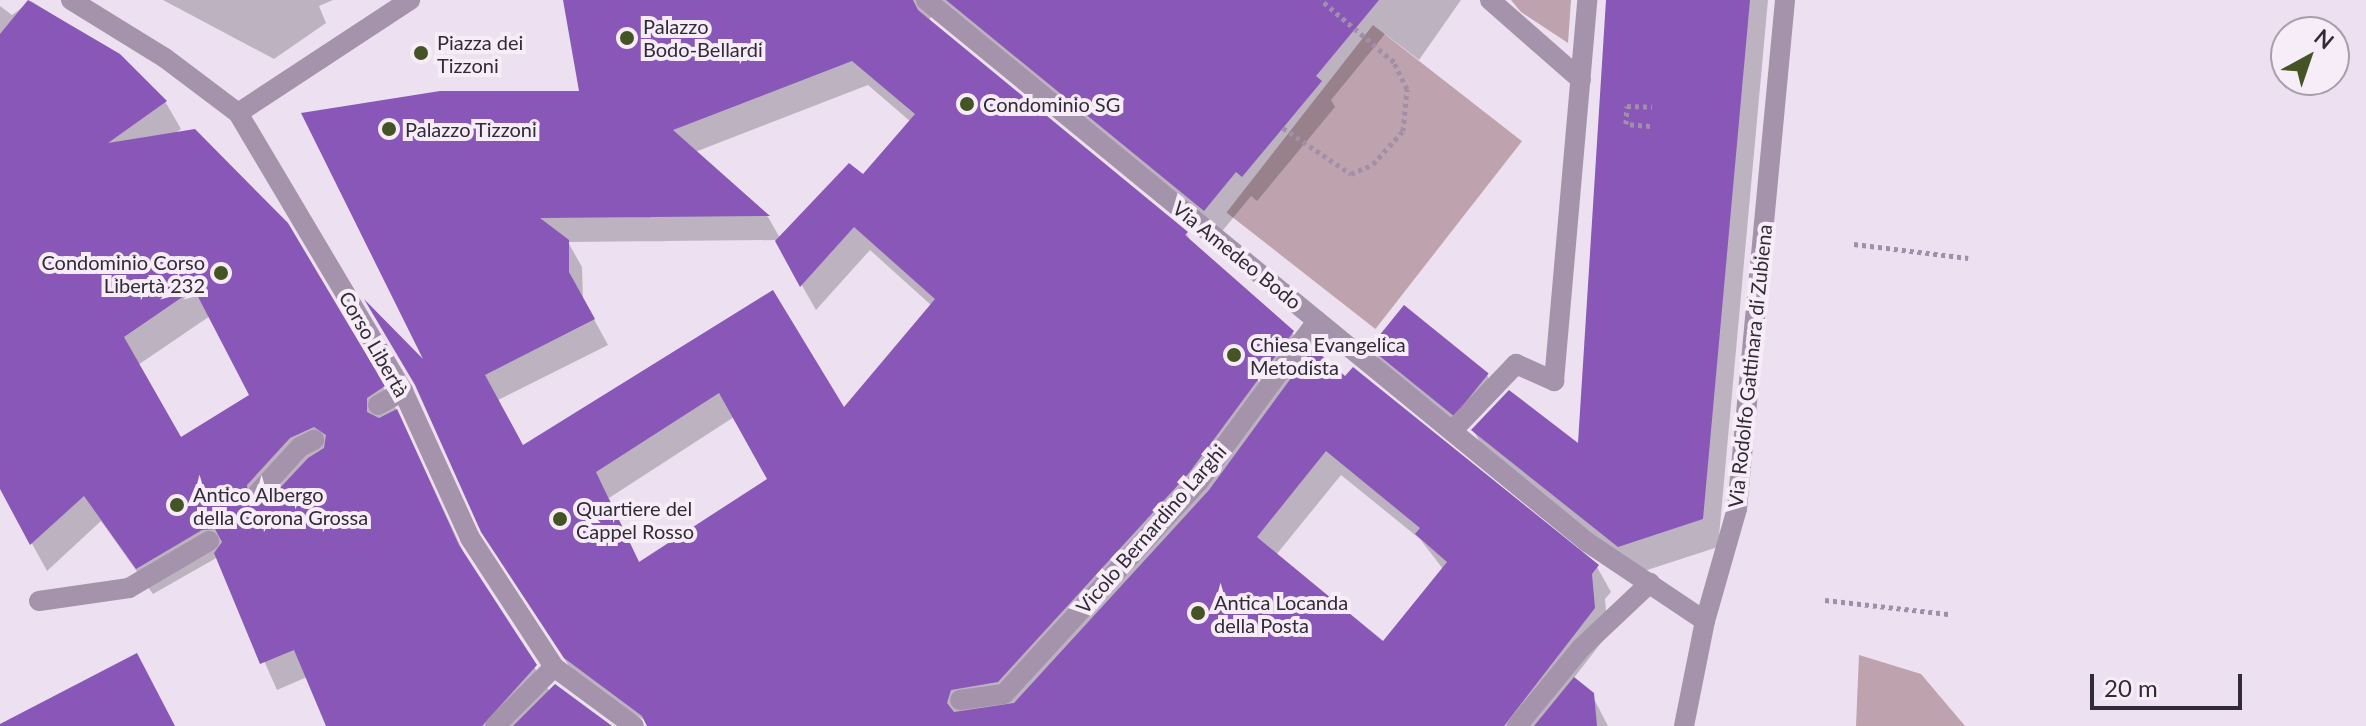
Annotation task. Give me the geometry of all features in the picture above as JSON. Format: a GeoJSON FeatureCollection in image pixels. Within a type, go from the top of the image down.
{"type":"FeatureCollection","features":[{"type":"Feature","properties":{"kind":"street","name":"Corso Libertà"},"geometry":{"type":"LineString","coordinates":[[71,0],[165,58],[238,113],[403,391],[470,538],[554,667],[634,726]]}},
{"type":"Feature","properties":{"kind":"street"},"geometry":{"type":"LineString","coordinates":[[238,113],[410,0]]}},
{"type":"Feature","properties":{"kind":"street","name":"Via Amedeo Bodo"},"geometry":{"type":"LineString","coordinates":[[926,0],[1587,542],[1705,621]]}},
{"type":"Feature","properties":{"kind":"street"},"geometry":{"type":"LineString","coordinates":[[1490,0],[1581,80]]}},
{"type":"Feature","properties":{"kind":"street"},"geometry":{"type":"LineString","coordinates":[[1452,431],[1516,364],[1554,381],[1587,0]]}},
{"type":"Feature","properties":{"kind":"street","name":"Via Rodolfo Gattinara di Zubiena"},"geometry":{"type":"LineString","coordinates":[[1684,726],[1705,621],[1737,509],[1785,0]]}},
{"type":"Feature","properties":{"kind":"street","name":"Vicolo Bernardino Larghi"},"geometry":{"type":"LineString","coordinates":[[960,700],[1004,694],[1199,481],[1317,321]]}},
{"type":"Feature","properties":{"kind":"street"},"geometry":{"type":"LineString","coordinates":[[378,405],[403,391]]}},
{"type":"Feature","properties":{"kind":"street"},"geometry":{"type":"LineString","coordinates":[[257,494],[300,447],[314,440]]}},
{"type":"Feature","properties":{"kind":"street"},"geometry":{"type":"LineString","coordinates":[[39,601],[129,588],[209,541]]}},
{"type":"Feature","properties":{"kind":"street"},"geometry":{"type":"LineString","coordinates":[[1517,726],[1581,648],[1650,583]]}},
{"type":"Feature","properties":{"kind":"street"},"geometry":{"type":"LineString","coordinates":[[495,726],[554,667]]}},
{"type":"Feature","properties":{"kind":"path"},"geometry":{"type":"LineString","coordinates":[[1283,128],[1351,174],[1373,164],[1403,131],[1407,89],[1394,62],[1321,0]]}},
{"type":"Feature","properties":{"kind":"path"},"geometry":{"type":"LineString","coordinates":[[1650,126],[1626,124],[1627,106],[1652,107]]}},
{"type":"Feature","properties":{"kind":"path"},"geometry":{"type":"LineString","coordinates":[[1854,244],[1968,258]]}},
{"type":"Feature","properties":{"kind":"path"},"geometry":{"type":"LineString","coordinates":[[1825,600],[1948,614]]}},
{"type":"Feature","properties":{"kind":"shaded area"},"geometry":{"type":"Polygon","coordinates":[[[1511,0],[1571,0],[1568,43],[1521,12],[1511,0]]]}},
{"type":"Feature","properties":{"kind":"shaded area"},"geometry":{"type":"Polygon","coordinates":[[[1373,25],[1522,141],[1375,329],[1226,213],[1373,25]]]}},
{"type":"Feature","properties":{"kind":"shaded area"},"geometry":{"type":"Polygon","coordinates":[[[1859,655],[1921,674],[1965,726],[1856,726],[1859,655]]]}},
{"type":"Feature","properties":{"kind":"building"},"geometry":{"type":"Polygon","coordinates":[[[28,0],[120,54],[167,101],[108,143],[195,129],[288,223],[385,386],[367,398],[367,412],[379,418],[397,409],[459,545],[537,665],[482,726],[326,726],[294,650],[260,664],[214,553],[222,542],[215,529],[202,530],[136,569],[84,496],[30,545],[0,489],[0,34],[28,0]],[[194,289],[124,337],[181,437],[249,395],[194,289]],[[314,427],[290,438],[247,485],[249,504],[266,503],[308,458],[324,448],[326,435],[314,427]]]}},
{"type":"Feature","properties":{"kind":"building"},"geometry":{"type":"Polygon","coordinates":[[[563,0],[913,0],[918,10],[1188,232],[1185,235],[1294,331],[1189,473],[998,682],[951,690],[947,703],[954,712],[1014,703],[1209,490],[1313,348],[1345,376],[1353,367],[1599,565],[1592,574],[1595,608],[1504,726],[647,726],[642,716],[564,658],[481,532],[415,385],[364,299],[423,359],[301,113],[440,91],[579,91],[563,0]],[[852,61],[673,130],[770,216],[540,218],[569,240],[569,272],[595,319],[485,375],[523,445],[773,290],[844,407],[935,299],[854,227],[800,287],[775,241],[849,163],[863,174],[915,114],[852,61]],[[719,393],[596,472],[639,562],[767,479],[719,393]],[[1326,451],[1257,537],[1383,641],[1447,562],[1415,534],[1420,528],[1326,451]]]}},
{"type":"Feature","properties":{"kind":"building"},"geometry":{"type":"Polygon","coordinates":[[[946,0],[1379,0],[1316,76],[1322,81],[1242,177],[1236,172],[1204,211],[946,0]]]}},
{"type":"Feature","properties":{"kind":"building"},"geometry":{"type":"Polygon","coordinates":[[[1606,0],[1750,0],[1703,519],[1618,547],[1471,430],[1509,390],[1578,443],[1606,0]]]}},
{"type":"Feature","properties":{"kind":"building"},"geometry":{"type":"Polygon","coordinates":[[[1404,305],[1489,374],[1454,416],[1369,348],[1404,305]]]}},
{"type":"Feature","properties":{"kind":"building"},"geometry":{"type":"Polygon","coordinates":[[[137,653],[175,726],[0,726],[0,724],[137,653]]]}},
{"type":"Feature","properties":{"kind":"building"},"geometry":{"type":"Polygon","coordinates":[[[1574,677],[1594,693],[1597,726],[1534,726],[1574,677]]]}},
{"type":"Feature","properties":{"kind":"building"},"geometry":{"type":"Polygon","coordinates":[[[555,684],[612,726],[513,726],[555,684]]]}},
{"type":"Feature","properties":{"kind":"place","name":"Palazzo Bodo-Bellardi"},"geometry":{"type":"Point","coordinates":[627,38]}},
{"type":"Feature","properties":{"kind":"place","name":"Piazza dei Tizzoni"},"geometry":{"type":"Point","coordinates":[421,53]}},
{"type":"Feature","properties":{"kind":"place","name":"Condominio SG"},"geometry":{"type":"Point","coordinates":[967,104]}},
{"type":"Feature","properties":{"kind":"place","name":"Palazzo Tizzoni"},"geometry":{"type":"Point","coordinates":[389,129]}},
{"type":"Feature","properties":{"kind":"place","name":"Condominio Corso Libertà 232"},"geometry":{"type":"Point","coordinates":[221,273]}},
{"type":"Feature","properties":{"kind":"place","name":"Chiesa Evangelica Metodista"},"geometry":{"type":"Point","coordinates":[1234,355]}},
{"type":"Feature","properties":{"kind":"place","name":"Antico Albergo della Corona Grossa"},"geometry":{"type":"Point","coordinates":[177,505]}},
{"type":"Feature","properties":{"kind":"place","name":"Quartiere del Cappel Rosso"},"geometry":{"type":"Point","coordinates":[560,519]}},
{"type":"Feature","properties":{"kind":"place","name":"Antica Locanda della Posta"},"geometry":{"type":"Point","coordinates":[1198,613]}}]}
